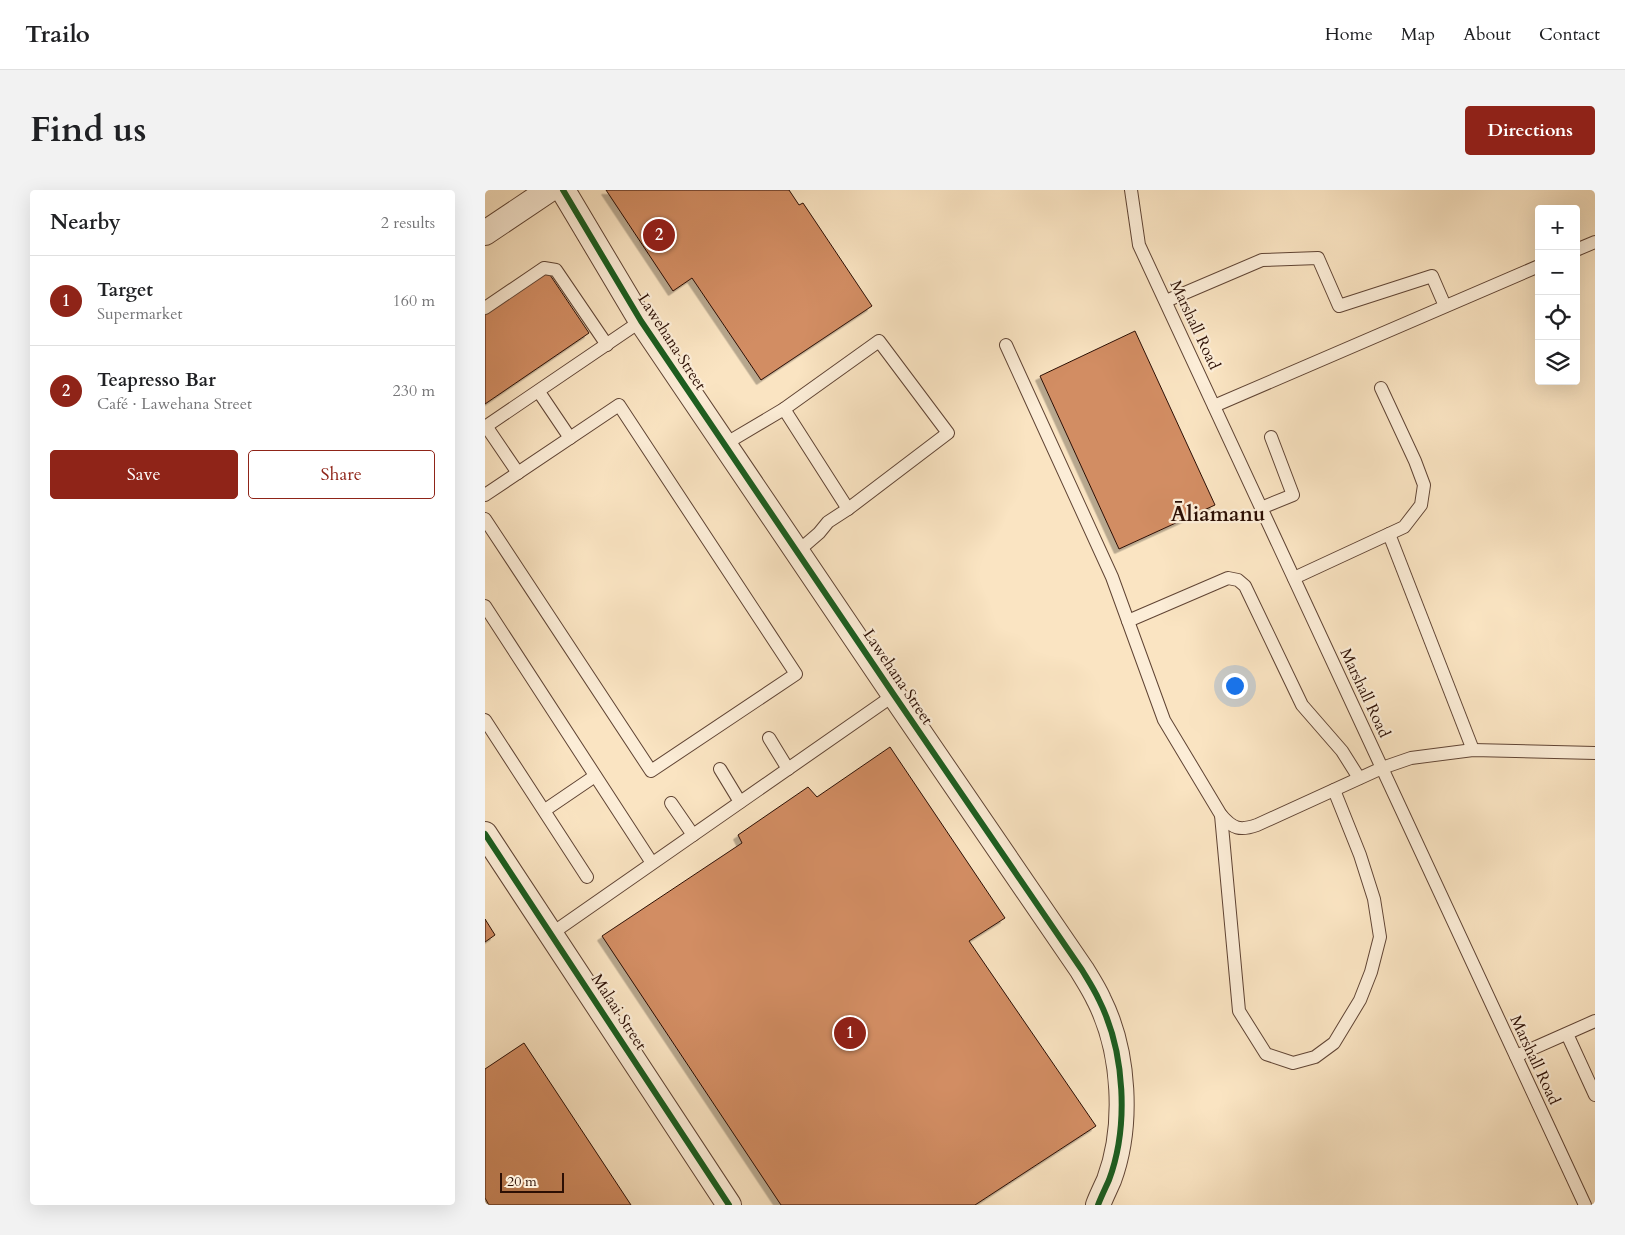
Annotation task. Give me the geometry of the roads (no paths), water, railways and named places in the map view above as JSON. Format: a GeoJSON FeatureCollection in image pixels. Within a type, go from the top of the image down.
{"type":"FeatureCollection","features":[{"type":"Feature","properties":{"kind":"street"},"geometry":{"type":"LineString","coordinates":[[485,233],[549,190]]}},
{"type":"Feature","properties":{"kind":"street","name":"Lawehana Street"},"geometry":{"type":"LineString","coordinates":[[563,190],[641,322],[1082,970],[1100,1001],[1113,1035],[1120,1071],[1122,1107],[1118,1143],[1109,1179],[1098,1205]]}},
{"type":"Feature","properties":{"kind":"street","name":"Malaai Street"},"geometry":{"type":"LineString","coordinates":[[485,834],[729,1205]]}},
{"type":"Feature","properties":{"kind":"lane","name":"Marshall Road"},"geometry":{"type":"LineString","coordinates":[[1131,190],[1139,245],[1585,1205]]}},
{"type":"Feature","properties":{"kind":"lane"},"geometry":{"type":"LineString","coordinates":[[1580,248],[1595,242]]}},
{"type":"Feature","properties":{"kind":"lane"},"geometry":{"type":"LineString","coordinates":[[1166,301],[1262,260],[1318,258],[1339,306],[1432,276],[1445,306]]}},
{"type":"Feature","properties":{"kind":"lane"},"geometry":{"type":"LineString","coordinates":[[485,308],[544,268],[556,270],[607,345]]}},
{"type":"Feature","properties":{"kind":"lane"},"geometry":{"type":"LineString","coordinates":[[1214,406],[1535,268]]}},
{"type":"Feature","properties":{"kind":"lane"},"geometry":{"type":"LineString","coordinates":[[518,473],[486,426],[641,322]]}},
{"type":"Feature","properties":{"kind":"lane"},"geometry":{"type":"LineString","coordinates":[[725,444],[783,409],[879,341],[948,433],[828,522],[819,533],[797,552]]}},
{"type":"Feature","properties":{"kind":"lane"},"geometry":{"type":"LineString","coordinates":[[1006,345],[1112,577],[1164,720],[1221,815],[1228,823],[1235,827],[1246,829],[1257,826],[1359,778],[1411,758],[1473,750],[1595,753]]}},
{"type":"Feature","properties":{"kind":"lane"},"geometry":{"type":"LineString","coordinates":[[1294,578],[1404,527],[1421,505],[1424,485],[1415,460],[1381,388]]}},
{"type":"Feature","properties":{"kind":"lane"},"geometry":{"type":"LineString","coordinates":[[539,392],[570,438]]}},
{"type":"Feature","properties":{"kind":"lane"},"geometry":{"type":"LineString","coordinates":[[485,495],[619,405],[796,674],[651,771],[485,518]]}},
{"type":"Feature","properties":{"kind":"lane"},"geometry":{"type":"LineString","coordinates":[[783,409],[848,509]]}},
{"type":"Feature","properties":{"kind":"lane"},"geometry":{"type":"LineString","coordinates":[[1261,508],[1293,495],[1271,437]]}},
{"type":"Feature","properties":{"kind":"lane"},"geometry":{"type":"LineString","coordinates":[[1389,534],[1473,750]]}},
{"type":"Feature","properties":{"kind":"lane"},"geometry":{"type":"LineString","coordinates":[[1128,621],[1228,578],[1238,580],[1245,586],[1302,705],[1342,751],[1359,778]]}},
{"type":"Feature","properties":{"kind":"lane"},"geometry":{"type":"LineString","coordinates":[[485,606],[652,863]]}},
{"type":"Feature","properties":{"kind":"lane"},"geometry":{"type":"LineString","coordinates":[[551,934],[894,695]]}},
{"type":"Feature","properties":{"kind":"lane"},"geometry":{"type":"LineString","coordinates":[[485,720],[587,877]]}},
{"type":"Feature","properties":{"kind":"lane"},"geometry":{"type":"LineString","coordinates":[[769,738],[788,769]]}},
{"type":"Feature","properties":{"kind":"lane"},"geometry":{"type":"LineString","coordinates":[[720,769],[740,802]]}},
{"type":"Feature","properties":{"kind":"lane"},"geometry":{"type":"LineString","coordinates":[[545,810],[595,776]]}},
{"type":"Feature","properties":{"kind":"lane"},"geometry":{"type":"LineString","coordinates":[[1221,815],[1239,1011],[1266,1054],[1293,1063],[1315,1057],[1334,1043],[1360,1000],[1371,972],[1380,937],[1374,899],[1360,855],[1334,790]]}},
{"type":"Feature","properties":{"kind":"lane"},"geometry":{"type":"LineString","coordinates":[[671,804],[693,835]]}},
{"type":"Feature","properties":{"kind":"lane"},"geometry":{"type":"LineString","coordinates":[[1516,1056],[1595,1021]]}},
{"type":"Feature","properties":{"kind":"lane"},"geometry":{"type":"LineString","coordinates":[[1567,1034],[1595,1095]]}},
{"type":"Feature","properties":{"kind":"place","name":"Teapresso Bar"},"geometry":{"type":"Point","coordinates":[659,235]}},
{"type":"Feature","properties":{"kind":"place","name":"Target"},"geometry":{"type":"Point","coordinates":[850,1033]}},
{"type":"Feature","properties":{"kind":"district","name":"Āliamanu"},"geometry":{"type":"Point","coordinates":[1218,514]}}]}
